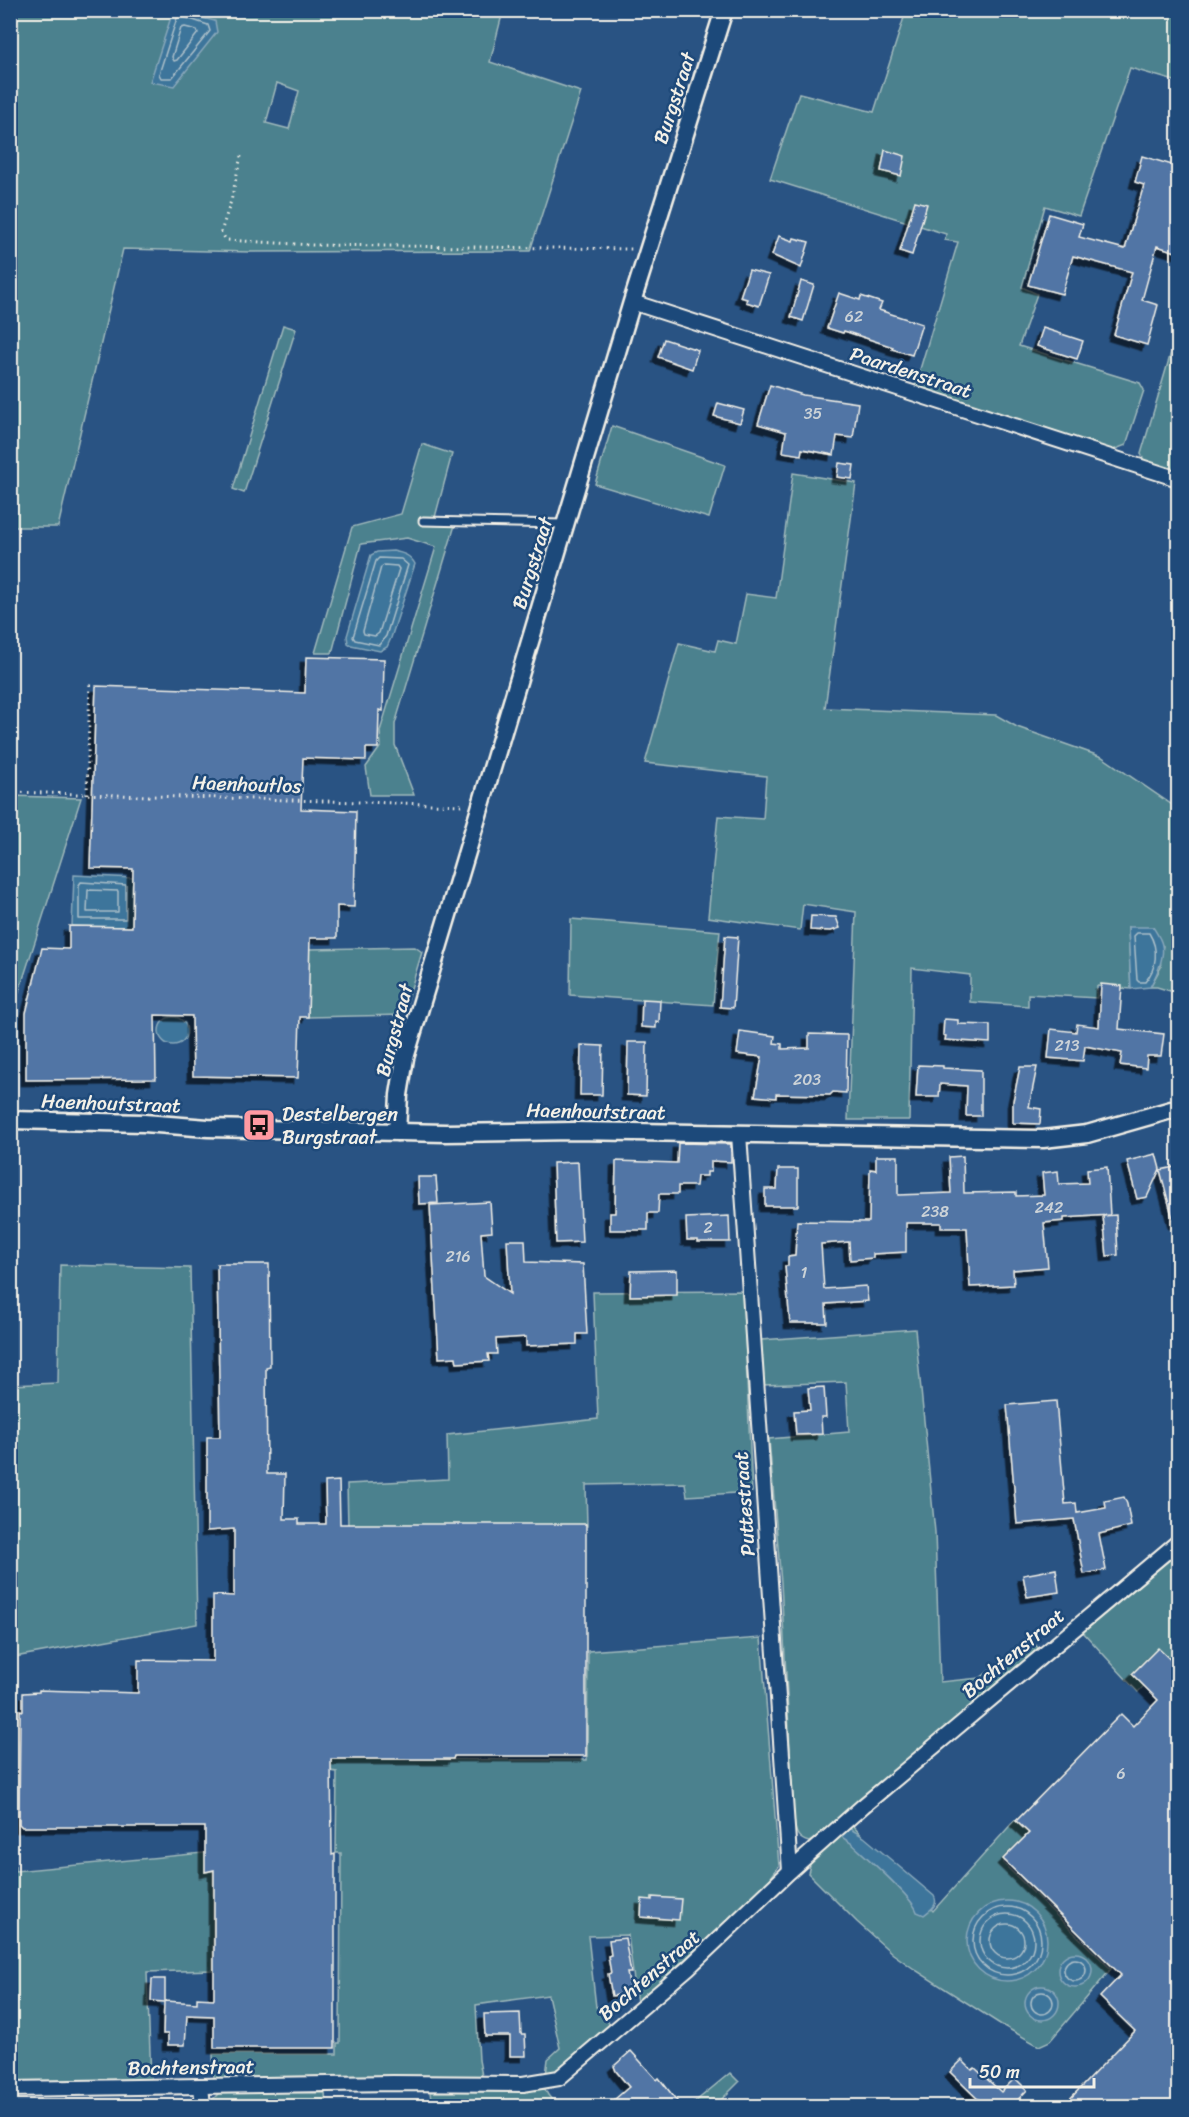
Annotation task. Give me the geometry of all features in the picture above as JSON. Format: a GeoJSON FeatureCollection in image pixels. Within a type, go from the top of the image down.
{"type":"FeatureCollection","features":[{"type":"Feature","properties":{"kind":"street","name":"Burgstraat"},"geometry":{"type":"LineString","coordinates":[[397,1132],[399,1095],[405,1058],[632,302],[724,10]]}},
{"type":"Feature","properties":{"kind":"street","name":"Paardenstraat"},"geometry":{"type":"LineString","coordinates":[[632,302],[1179,479]]}},
{"type":"Feature","properties":{"kind":"street","name":"Haenhoutstraat"},"geometry":{"type":"LineString","coordinates":[[10,1120],[144,1123],[208,1128],[397,1132],[573,1131],[1043,1139],[1087,1134],[1179,1108]]}},
{"type":"Feature","properties":{"kind":"street","name":"Puttestraat"},"geometry":{"type":"LineString","coordinates":[[739,1134],[790,1871]]}},
{"type":"Feature","properties":{"kind":"street","name":"Bochtenstraat"},"geometry":{"type":"LineString","coordinates":[[10,2089],[393,2083],[523,2084],[559,2078],[688,1968],[790,1871],[938,1743],[1179,1542]]}},
{"type":"Feature","properties":{"kind":"street"},"geometry":{"type":"LineString","coordinates":[[201,2086],[202,2106]]}},
{"type":"Feature","properties":{"kind":"lane"},"geometry":{"type":"LineString","coordinates":[[423,521],[566,524]]}},
{"type":"Feature","properties":{"kind":"path"},"geometry":{"type":"LineString","coordinates":[[241,156],[221,232],[226,240],[312,245],[649,249]]}},
{"type":"Feature","properties":{"kind":"path"},"geometry":{"type":"LineString","coordinates":[[87,794],[90,680]]}},
{"type":"Feature","properties":{"kind":"path","name":"Haenhoutlos"},"geometry":{"type":"LineString","coordinates":[[10,792],[482,806]]}},
{"type":"Feature","properties":{"kind":"green space"},"geometry":{"type":"Polygon","coordinates":[[[11,11],[503,11],[490,62],[581,92],[530,251],[251,252],[123,249],[58,527],[11,527],[11,11]],[[277,83],[266,123],[289,129],[299,91],[277,83]]]}},
{"type":"Feature","properties":{"kind":"green space"},"geometry":{"type":"Polygon","coordinates":[[[906,11],[1178,11],[1178,82],[1130,68],[1079,216],[1045,206],[1022,287],[1037,294],[1019,346],[1140,383],[1144,390],[1126,445],[1113,450],[915,386],[958,242],[945,240],[946,234],[770,179],[799,93],[874,112],[906,11]]]}},
{"type":"Feature","properties":{"kind":"green space"},"geometry":{"type":"Polygon","coordinates":[[[283,325],[296,329],[244,493],[233,489],[283,325]]]}},
{"type":"Feature","properties":{"kind":"green space"},"geometry":{"type":"Polygon","coordinates":[[[1178,329],[1178,472],[1144,460],[1141,454],[1178,329]]]}},
{"type":"Feature","properties":{"kind":"green space"},"geometry":{"type":"Polygon","coordinates":[[[612,426],[725,465],[709,518],[595,484],[612,426]]]}},
{"type":"Feature","properties":{"kind":"green space"},"geometry":{"type":"Polygon","coordinates":[[[422,444],[452,454],[434,521],[455,525],[395,724],[395,745],[414,795],[370,795],[366,767],[381,746],[380,731],[436,547],[407,538],[361,544],[332,653],[315,653],[352,527],[401,514],[422,444]]]}},
{"type":"Feature","properties":{"kind":"green space"},"geometry":{"type":"Polygon","coordinates":[[[793,473],[856,483],[825,708],[996,715],[1017,727],[1102,757],[1178,809],[1178,987],[1170,991],[1150,987],[1161,967],[1163,946],[1128,927],[1131,989],[1097,986],[1097,998],[1028,994],[1028,1006],[970,1002],[970,975],[912,968],[909,1120],[848,1120],[856,912],[803,904],[800,930],[708,917],[718,816],[763,819],[766,776],[645,763],[679,643],[715,651],[718,640],[736,644],[746,594],[776,598],[793,473]]]}},
{"type":"Feature","properties":{"kind":"green space"},"geometry":{"type":"Polygon","coordinates":[[[10,796],[81,798],[16,1001],[10,1000],[10,796]]]}},
{"type":"Feature","properties":{"kind":"green space"},"geometry":{"type":"Polygon","coordinates":[[[571,919],[720,931],[713,1005],[570,995],[571,919]]]}},
{"type":"Feature","properties":{"kind":"green space"},"geometry":{"type":"Polygon","coordinates":[[[415,947],[422,952],[403,1015],[308,1017],[309,949],[415,947]]]}},
{"type":"Feature","properties":{"kind":"green space"},"geometry":{"type":"Polygon","coordinates":[[[60,1265],[190,1268],[197,1624],[15,1657],[11,1686],[11,1385],[58,1383],[60,1265]]]}},
{"type":"Feature","properties":{"kind":"green space"},"geometry":{"type":"Polygon","coordinates":[[[743,1291],[752,1492],[687,1496],[685,1483],[586,1485],[587,1526],[348,1526],[347,1484],[448,1479],[447,1435],[598,1419],[593,1292],[743,1291]]]}},
{"type":"Feature","properties":{"kind":"green space"},"geometry":{"type":"Polygon","coordinates":[[[915,1329],[935,1532],[940,1682],[980,1678],[1031,1639],[1038,1648],[817,1838],[809,1842],[798,1835],[794,1822],[781,1583],[769,1439],[849,1432],[846,1382],[763,1385],[761,1340],[915,1329]]]}},
{"type":"Feature","properties":{"kind":"green space"},"geometry":{"type":"Polygon","coordinates":[[[1178,1548],[1178,1650],[1138,1692],[1082,1631],[1178,1548]]]}},
{"type":"Feature","properties":{"kind":"green space"},"geometry":{"type":"Polygon","coordinates":[[[761,1638],[779,1866],[765,1886],[637,2003],[628,1935],[588,1936],[596,2007],[603,2007],[610,2027],[561,2070],[546,2075],[548,2059],[560,2048],[548,1995],[476,2005],[482,2076],[214,2078],[213,2054],[337,2054],[337,2043],[340,2043],[341,1853],[336,1853],[337,1772],[330,1771],[330,1759],[587,1760],[588,1651],[761,1638]]]}},
{"type":"Feature","properties":{"kind":"green space"},"geometry":{"type":"Polygon","coordinates":[[[10,1753],[15,1871],[213,1852],[213,1970],[147,1972],[151,2080],[11,2084],[10,1753]]]}},
{"type":"Feature","properties":{"kind":"green space"},"geometry":{"type":"Polygon","coordinates":[[[1015,1820],[1030,1835],[1003,1863],[1111,1969],[1050,2041],[1039,2046],[1000,2024],[893,1954],[808,1873],[811,1861],[851,1824],[933,1911],[1015,1820]]]}},
{"type":"Feature","properties":{"kind":"green space"},"geometry":{"type":"Polygon","coordinates":[[[730,2073],[739,2082],[715,2106],[690,2106],[730,2073]]]}},
{"type":"Feature","properties":{"kind":"green space"},"geometry":{"type":"Polygon","coordinates":[[[545,2089],[557,2106],[432,2106],[430,2092],[545,2089]]]}},
{"type":"Feature","properties":{"kind":"green space"},"geometry":{"type":"Polygon","coordinates":[[[221,2091],[325,2093],[326,2106],[213,2106],[213,2099],[221,2091]]]}},
{"type":"Feature","properties":{"kind":"water"},"geometry":{"type":"Polygon","coordinates":[[[173,11],[215,21],[217,32],[174,86],[150,82],[173,11]]]}},
{"type":"Feature","properties":{"kind":"water"},"geometry":{"type":"Polygon","coordinates":[[[393,551],[406,555],[415,564],[387,647],[380,651],[351,645],[348,643],[347,636],[371,555],[377,552],[393,551]]]}},
{"type":"Feature","properties":{"kind":"water"},"geometry":{"type":"Polygon","coordinates":[[[74,875],[133,878],[132,927],[72,926],[74,875]]]}},
{"type":"Feature","properties":{"kind":"water"},"geometry":{"type":"Polygon","coordinates":[[[1128,927],[1153,927],[1161,940],[1163,950],[1161,961],[1150,987],[1131,989],[1128,927]]]}},
{"type":"Feature","properties":{"kind":"water"},"geometry":{"type":"Polygon","coordinates":[[[173,1017],[183,1021],[187,1031],[183,1041],[173,1045],[163,1041],[159,1031],[163,1021],[173,1017]]]}},
{"type":"Feature","properties":{"kind":"water"},"geometry":{"type":"Polygon","coordinates":[[[847,1827],[864,1837],[934,1896],[936,1902],[932,1909],[924,1915],[917,1912],[898,1887],[843,1838],[840,1833],[847,1827]]]}},
{"type":"Feature","properties":{"kind":"water"},"geometry":{"type":"Polygon","coordinates":[[[1007,1901],[1022,1904],[1035,1913],[1044,1926],[1047,1941],[1044,1956],[1035,1969],[1022,1978],[1007,1981],[992,1978],[979,1969],[970,1956],[967,1941],[970,1926],[979,1913],[992,1904],[1007,1901]]]}},
{"type":"Feature","properties":{"kind":"water"},"geometry":{"type":"Polygon","coordinates":[[[1075,1953],[1087,1958],[1092,1970],[1087,1982],[1075,1987],[1063,1982],[1058,1970],[1063,1958],[1075,1953]]]}},
{"type":"Feature","properties":{"kind":"water"},"geometry":{"type":"Polygon","coordinates":[[[1042,1986],[1054,1991],[1059,2003],[1054,2015],[1042,2020],[1030,2015],[1025,2003],[1030,1991],[1042,1986]]]}},
{"type":"Feature","properties":{"kind":"building"},"geometry":{"type":"Polygon","coordinates":[[[885,150],[905,156],[901,176],[881,171],[885,150]]]}},
{"type":"Feature","properties":{"kind":"building"},"geometry":{"type":"Polygon","coordinates":[[[1142,156],[1179,167],[1179,253],[1157,246],[1142,300],[1158,305],[1147,345],[1114,335],[1132,272],[1073,256],[1062,294],[1028,285],[1049,214],[1083,224],[1079,237],[1125,249],[1144,185],[1135,182],[1142,156]]]}},
{"type":"Feature","properties":{"kind":"building"},"geometry":{"type":"Polygon","coordinates":[[[915,201],[927,204],[912,255],[900,251],[915,201]]]}},
{"type":"Feature","properties":{"kind":"building"},"geometry":{"type":"Polygon","coordinates":[[[779,236],[793,241],[794,238],[809,242],[801,268],[772,255],[779,236]]]}},
{"type":"Feature","properties":{"kind":"building"},"geometry":{"type":"Polygon","coordinates":[[[749,270],[769,275],[759,306],[746,302],[747,299],[740,297],[749,270]]]}},
{"type":"Feature","properties":{"kind":"building"},"geometry":{"type":"Polygon","coordinates":[[[801,281],[814,285],[803,321],[791,317],[801,281]]]}},
{"type":"Feature","properties":{"kind":"building"},"geometry":{"type":"Polygon","coordinates":[[[839,293],[860,300],[861,296],[882,303],[879,310],[922,324],[912,355],[844,331],[843,333],[827,328],[839,293]]]}},
{"type":"Feature","properties":{"kind":"building"},"geometry":{"type":"Polygon","coordinates":[[[1043,328],[1083,341],[1077,359],[1037,346],[1043,328]]]}},
{"type":"Feature","properties":{"kind":"building"},"geometry":{"type":"Polygon","coordinates":[[[664,339],[698,350],[692,369],[658,357],[664,339]]]}},
{"type":"Feature","properties":{"kind":"building"},"geometry":{"type":"Polygon","coordinates":[[[770,385],[803,395],[858,403],[853,438],[837,436],[834,455],[802,449],[801,455],[783,452],[786,432],[758,424],[770,385]]]}},
{"type":"Feature","properties":{"kind":"building"},"geometry":{"type":"Polygon","coordinates":[[[718,403],[744,410],[740,423],[714,416],[718,403]]]}},
{"type":"Feature","properties":{"kind":"building"},"geometry":{"type":"Polygon","coordinates":[[[839,463],[854,465],[852,479],[837,477],[839,463]]]}},
{"type":"Feature","properties":{"kind":"building"},"geometry":{"type":"Polygon","coordinates":[[[306,657],[384,659],[383,711],[379,710],[378,748],[366,748],[366,760],[303,758],[301,809],[356,811],[354,907],[337,906],[337,938],[310,938],[308,1017],[300,1017],[298,1078],[193,1076],[192,1016],[155,1015],[156,1079],[26,1080],[26,1013],[42,948],[69,949],[69,926],[132,927],[133,869],[90,868],[96,686],[305,693],[306,657]]]}},
{"type":"Feature","properties":{"kind":"building"},"geometry":{"type":"Polygon","coordinates":[[[811,916],[836,917],[840,928],[831,931],[810,930],[811,916]]]}},
{"type":"Feature","properties":{"kind":"building"},"geometry":{"type":"Polygon","coordinates":[[[725,936],[738,937],[733,1008],[720,1007],[725,936]]]}},
{"type":"Feature","properties":{"kind":"building"},"geometry":{"type":"Polygon","coordinates":[[[1101,984],[1122,986],[1119,1029],[1164,1034],[1161,1056],[1147,1056],[1146,1068],[1120,1065],[1122,1053],[1085,1046],[1083,1061],[1048,1058],[1051,1029],[1076,1032],[1077,1024],[1099,1027],[1101,984]]]}},
{"type":"Feature","properties":{"kind":"building"},"geometry":{"type":"Polygon","coordinates":[[[642,999],[660,1000],[659,1022],[656,1021],[656,1028],[641,1027],[642,999]]]}},
{"type":"Feature","properties":{"kind":"building"},"geometry":{"type":"Polygon","coordinates":[[[944,1019],[958,1020],[958,1024],[990,1025],[990,1043],[945,1040],[944,1019]]]}},
{"type":"Feature","properties":{"kind":"building"},"geometry":{"type":"Polygon","coordinates":[[[740,1031],[775,1036],[774,1043],[782,1044],[782,1049],[809,1048],[809,1034],[847,1035],[846,1093],[776,1094],[776,1098],[755,1096],[762,1057],[737,1054],[740,1031]]]}},
{"type":"Feature","properties":{"kind":"building"},"geometry":{"type":"Polygon","coordinates":[[[628,1042],[647,1042],[646,1096],[627,1095],[628,1042]]]}},
{"type":"Feature","properties":{"kind":"building"},"geometry":{"type":"Polygon","coordinates":[[[581,1045],[603,1046],[602,1095],[580,1095],[581,1045]]]}},
{"type":"Feature","properties":{"kind":"building"},"geometry":{"type":"Polygon","coordinates":[[[918,1065],[981,1070],[981,1116],[966,1116],[967,1086],[940,1084],[939,1097],[916,1097],[918,1065]]]}},
{"type":"Feature","properties":{"kind":"building"},"geometry":{"type":"Polygon","coordinates":[[[1020,1067],[1037,1067],[1029,1107],[1041,1109],[1040,1124],[1013,1123],[1013,1101],[1020,1067]]]}},
{"type":"Feature","properties":{"kind":"building"},"geometry":{"type":"Polygon","coordinates":[[[678,1143],[731,1144],[731,1162],[711,1161],[711,1172],[707,1172],[707,1176],[697,1176],[696,1186],[678,1186],[678,1194],[659,1194],[658,1213],[648,1213],[648,1230],[610,1230],[610,1213],[615,1213],[616,1161],[677,1163],[678,1143]]]}},
{"type":"Feature","properties":{"kind":"building"},"geometry":{"type":"Polygon","coordinates":[[[1156,1154],[1160,1169],[1147,1197],[1137,1199],[1127,1161],[1156,1154]]]}},
{"type":"Feature","properties":{"kind":"building"},"geometry":{"type":"Polygon","coordinates":[[[876,1156],[898,1156],[898,1195],[951,1193],[949,1157],[963,1156],[964,1193],[1016,1192],[1016,1196],[1044,1195],[1042,1173],[1058,1171],[1059,1184],[1088,1183],[1087,1169],[1107,1167],[1110,1215],[1064,1218],[1064,1221],[1044,1223],[1048,1267],[1013,1270],[1014,1285],[970,1287],[967,1228],[941,1228],[941,1223],[906,1223],[906,1252],[873,1254],[873,1258],[850,1260],[849,1242],[821,1244],[824,1289],[866,1286],[868,1301],[826,1304],[827,1323],[790,1323],[785,1266],[788,1266],[788,1257],[795,1256],[797,1221],[869,1222],[870,1169],[876,1170],[876,1156]]]}},
{"type":"Feature","properties":{"kind":"building"},"geometry":{"type":"Polygon","coordinates":[[[578,1162],[582,1242],[556,1243],[553,1163],[578,1162]]]}},
{"type":"Feature","properties":{"kind":"building"},"geometry":{"type":"Polygon","coordinates":[[[1179,1166],[1179,1223],[1174,1223],[1160,1170],[1179,1166]]]}},
{"type":"Feature","properties":{"kind":"building"},"geometry":{"type":"Polygon","coordinates":[[[778,1169],[798,1169],[798,1206],[765,1206],[765,1189],[777,1189],[778,1169]]]}},
{"type":"Feature","properties":{"kind":"building"},"geometry":{"type":"Polygon","coordinates":[[[418,1177],[436,1177],[438,1203],[419,1204],[418,1177]]]}},
{"type":"Feature","properties":{"kind":"building"},"geometry":{"type":"Polygon","coordinates":[[[490,1202],[492,1232],[481,1233],[484,1276],[510,1294],[507,1240],[525,1240],[526,1262],[583,1264],[587,1334],[577,1334],[577,1344],[526,1346],[526,1337],[496,1339],[497,1354],[488,1354],[489,1361],[457,1363],[456,1357],[439,1358],[430,1205],[490,1202]]]}},
{"type":"Feature","properties":{"kind":"building"},"geometry":{"type":"Polygon","coordinates":[[[1116,1215],[1118,1255],[1107,1256],[1103,1216],[1116,1215]]]}},
{"type":"Feature","properties":{"kind":"building"},"geometry":{"type":"Polygon","coordinates":[[[729,1216],[730,1242],[687,1240],[686,1218],[729,1216]]]}},
{"type":"Feature","properties":{"kind":"building"},"geometry":{"type":"Polygon","coordinates":[[[217,1264],[269,1264],[270,1367],[266,1368],[267,1474],[285,1474],[284,1519],[299,1519],[299,1524],[326,1524],[325,1482],[339,1481],[340,1524],[586,1524],[586,1756],[331,1759],[332,1855],[335,1854],[335,2048],[214,2048],[214,2016],[187,2015],[185,2045],[168,2045],[168,2034],[163,2034],[164,2002],[151,2001],[152,1979],[165,1979],[165,2001],[197,2003],[197,1998],[214,1999],[214,1870],[205,1872],[205,1827],[22,1827],[19,1824],[20,1710],[23,1711],[23,1693],[39,1692],[39,1690],[138,1693],[138,1660],[213,1661],[213,1595],[234,1596],[234,1529],[207,1531],[207,1437],[220,1437],[217,1264]]]}},
{"type":"Feature","properties":{"kind":"building"},"geometry":{"type":"Polygon","coordinates":[[[677,1270],[677,1295],[630,1296],[631,1271],[677,1270]]]}},
{"type":"Feature","properties":{"kind":"building"},"geometry":{"type":"Polygon","coordinates":[[[824,1387],[826,1417],[821,1417],[822,1434],[796,1435],[794,1411],[810,1410],[808,1388],[824,1387]]]}},
{"type":"Feature","properties":{"kind":"building"},"geometry":{"type":"Polygon","coordinates":[[[1056,1401],[1065,1504],[1076,1503],[1077,1513],[1106,1508],[1105,1501],[1124,1497],[1127,1504],[1131,1526],[1099,1534],[1106,1570],[1084,1574],[1074,1519],[1017,1524],[1007,1405],[1056,1401]]]}},
{"type":"Feature","properties":{"kind":"building"},"geometry":{"type":"Polygon","coordinates":[[[1056,1569],[1059,1592],[1027,1597],[1023,1575],[1056,1569]]]}},
{"type":"Feature","properties":{"kind":"building"},"geometry":{"type":"Polygon","coordinates":[[[1158,1648],[1179,1668],[1179,2106],[1063,2106],[1135,2031],[1100,1997],[1121,1975],[1003,1859],[1029,1833],[1016,1821],[1121,1714],[1133,1726],[1158,1700],[1132,1674],[1158,1648]]]}},
{"type":"Feature","properties":{"kind":"building"},"geometry":{"type":"Polygon","coordinates":[[[652,1897],[681,1899],[679,1920],[641,1917],[642,1899],[652,1900],[652,1897]]]}},
{"type":"Feature","properties":{"kind":"building"},"geometry":{"type":"Polygon","coordinates":[[[625,1938],[631,1973],[627,1973],[631,1993],[612,1996],[608,1974],[611,1973],[608,1956],[611,1955],[609,1940],[625,1938]]]}},
{"type":"Feature","properties":{"kind":"building"},"geometry":{"type":"Polygon","coordinates":[[[520,2013],[521,2034],[525,2034],[526,2056],[510,2056],[510,2036],[485,2036],[484,2014],[520,2013]]]}},
{"type":"Feature","properties":{"kind":"building"},"geometry":{"type":"Polygon","coordinates":[[[631,2051],[657,2080],[659,2078],[677,2101],[671,2106],[621,2106],[615,2099],[629,2087],[614,2066],[631,2051]]]}},
{"type":"Feature","properties":{"kind":"building"},"geometry":{"type":"Polygon","coordinates":[[[962,2060],[972,2070],[975,2068],[1001,2092],[1015,2078],[1027,2090],[1014,2104],[1016,2106],[985,2106],[950,2072],[962,2060]]]}},
{"type":"Feature","properties":{"kind":"place","name":"Destelbergen Burgstraat"},"geometry":{"type":"Point","coordinates":[259,1125]}}]}
